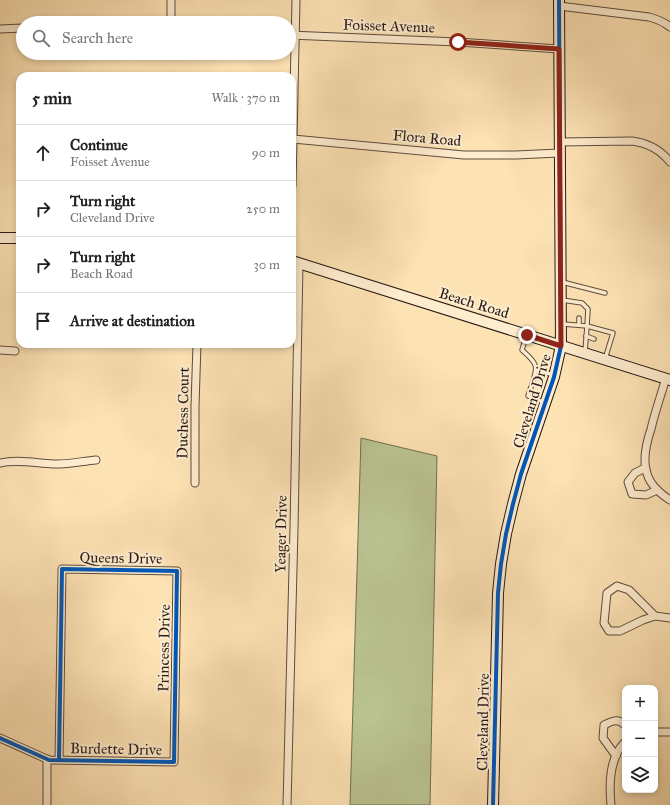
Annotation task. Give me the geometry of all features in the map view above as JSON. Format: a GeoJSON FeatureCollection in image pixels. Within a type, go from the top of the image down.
{"type":"FeatureCollection","features":[{"type":"Feature","properties":{"kind":"street"},"geometry":{"type":"LineString","coordinates":[[171,0],[171,16]]}},
{"type":"Feature","properties":{"kind":"street"},"geometry":{"type":"LineString","coordinates":[[294,16],[296,0]]}},
{"type":"Feature","properties":{"kind":"street"},"geometry":{"type":"LineString","coordinates":[[559,3],[649,17],[656,19],[670,27]]}},
{"type":"Feature","properties":{"kind":"street","name":"Cleveland Drive"},"geometry":{"type":"LineString","coordinates":[[493,805],[498,593],[501,564],[506,534],[519,481],[554,375],[561,346],[559,3]]}},
{"type":"Feature","properties":{"kind":"street"},"geometry":{"type":"LineString","coordinates":[[0,29],[16,28]]}},
{"type":"Feature","properties":{"kind":"street","name":"Foisset Avenue"},"geometry":{"type":"LineString","coordinates":[[296,35],[458,42],[559,49]]}},
{"type":"Feature","properties":{"kind":"street"},"geometry":{"type":"LineString","coordinates":[[292,60],[292,72]]}},
{"type":"Feature","properties":{"kind":"street","name":"Flora Road"},"geometry":{"type":"LineString","coordinates":[[296,139],[464,155],[560,153]]}},
{"type":"Feature","properties":{"kind":"street"},"geometry":{"type":"LineString","coordinates":[[559,142],[642,142],[652,146],[670,162]]}},
{"type":"Feature","properties":{"kind":"street"},"geometry":{"type":"LineString","coordinates":[[0,238],[16,238]]}},
{"type":"Feature","properties":{"kind":"street","name":"Beach Road"},"geometry":{"type":"LineString","coordinates":[[296,262],[668,379]]}},
{"type":"Feature","properties":{"kind":"street","name":"Duchess Court"},"geometry":{"type":"LineString","coordinates":[[195,482],[197,348]]}},
{"type":"Feature","properties":{"kind":"street","name":"Yeager Drive"},"geometry":{"type":"LineString","coordinates":[[287,805],[294,521],[295,348]]}},
{"type":"Feature","properties":{"kind":"street"},"geometry":{"type":"LineString","coordinates":[[0,350],[16,351]]}},
{"type":"Feature","properties":{"kind":"street"},"geometry":{"type":"LineString","coordinates":[[668,379],[654,416],[646,448],[645,468],[649,479],[657,490],[670,500]]}},
{"type":"Feature","properties":{"kind":"street"},"geometry":{"type":"LineString","coordinates":[[0,463],[24,462],[54,464],[96,460]]}},
{"type":"Feature","properties":{"kind":"street"},"geometry":{"type":"LineString","coordinates":[[645,468],[635,472],[628,482],[632,494],[646,495],[657,490]]}},
{"type":"Feature","properties":{"kind":"street","name":"Queens Drive"},"geometry":{"type":"LineString","coordinates":[[59,760],[62,569],[177,571]]}},
{"type":"Feature","properties":{"kind":"street","name":"Princess Drive"},"geometry":{"type":"LineString","coordinates":[[175,725],[177,571]]}},
{"type":"Feature","properties":{"kind":"street"},"geometry":{"type":"LineString","coordinates":[[655,616],[629,590],[617,586],[607,592],[604,623],[609,631],[620,631],[655,616],[670,618]]}},
{"type":"Feature","properties":{"kind":"street"},"geometry":{"type":"LineString","coordinates":[[616,756],[603,738],[604,725],[614,720],[622,722]]}},
{"type":"Feature","properties":{"kind":"street","name":"Burdette Drive"},"geometry":{"type":"LineString","coordinates":[[0,738],[47,760],[174,762],[175,725]]}},
{"type":"Feature","properties":{"kind":"street"},"geometry":{"type":"LineString","coordinates":[[658,732],[670,732]]}},
{"type":"Feature","properties":{"kind":"street"},"geometry":{"type":"LineString","coordinates":[[610,805],[613,764],[622,744]]}},
{"type":"Feature","properties":{"kind":"street"},"geometry":{"type":"LineString","coordinates":[[47,760],[48,805]]}},
{"type":"Feature","properties":{"kind":"lane"},"geometry":{"type":"LineString","coordinates":[[561,282],[604,293]]}},
{"type":"Feature","properties":{"kind":"lane"},"geometry":{"type":"LineString","coordinates":[[561,299],[582,304],[588,309],[584,353]]}},
{"type":"Feature","properties":{"kind":"lane"},"geometry":{"type":"LineString","coordinates":[[579,303],[579,308]]}},
{"type":"Feature","properties":{"kind":"lane"},"geometry":{"type":"LineString","coordinates":[[579,318],[579,325]]}},
{"type":"Feature","properties":{"kind":"lane"},"geometry":{"type":"LineString","coordinates":[[561,323],[587,326],[612,333],[605,359]]}},
{"type":"Feature","properties":{"kind":"lane"},"geometry":{"type":"LineString","coordinates":[[527,335],[522,350],[529,356],[536,366],[528,396],[545,402]]}},
{"type":"Feature","properties":{"kind":"lane"},"geometry":{"type":"LineString","coordinates":[[586,336],[594,338]]}},
{"type":"Feature","properties":{"kind":"lane"},"geometry":{"type":"LineString","coordinates":[[604,342],[610,343]]}},
{"type":"Feature","properties":{"kind":"lane"},"geometry":{"type":"LineString","coordinates":[[536,370],[554,375]]}},
{"type":"Feature","properties":{"kind":"green space"},"geometry":{"type":"Polygon","coordinates":[[[361,438],[437,456],[430,805],[350,805],[361,438]]]}},
{"type":"Feature","properties":{"kind":"cycle path"},"geometry":{"type":"LineString","coordinates":[[493,805],[498,593],[501,564],[506,534],[521,474],[554,377],[561,346],[559,0]]}},
{"type":"Feature","properties":{"kind":"cycle path"},"geometry":{"type":"LineString","coordinates":[[0,738],[49,760],[174,762],[177,571],[62,569],[59,760]]}},
{"type":"Feature","properties":{"kind":"route"},"geometry":{"type":"LineString","coordinates":[[458,42],[559,49],[561,346],[527,335]]}}]}
